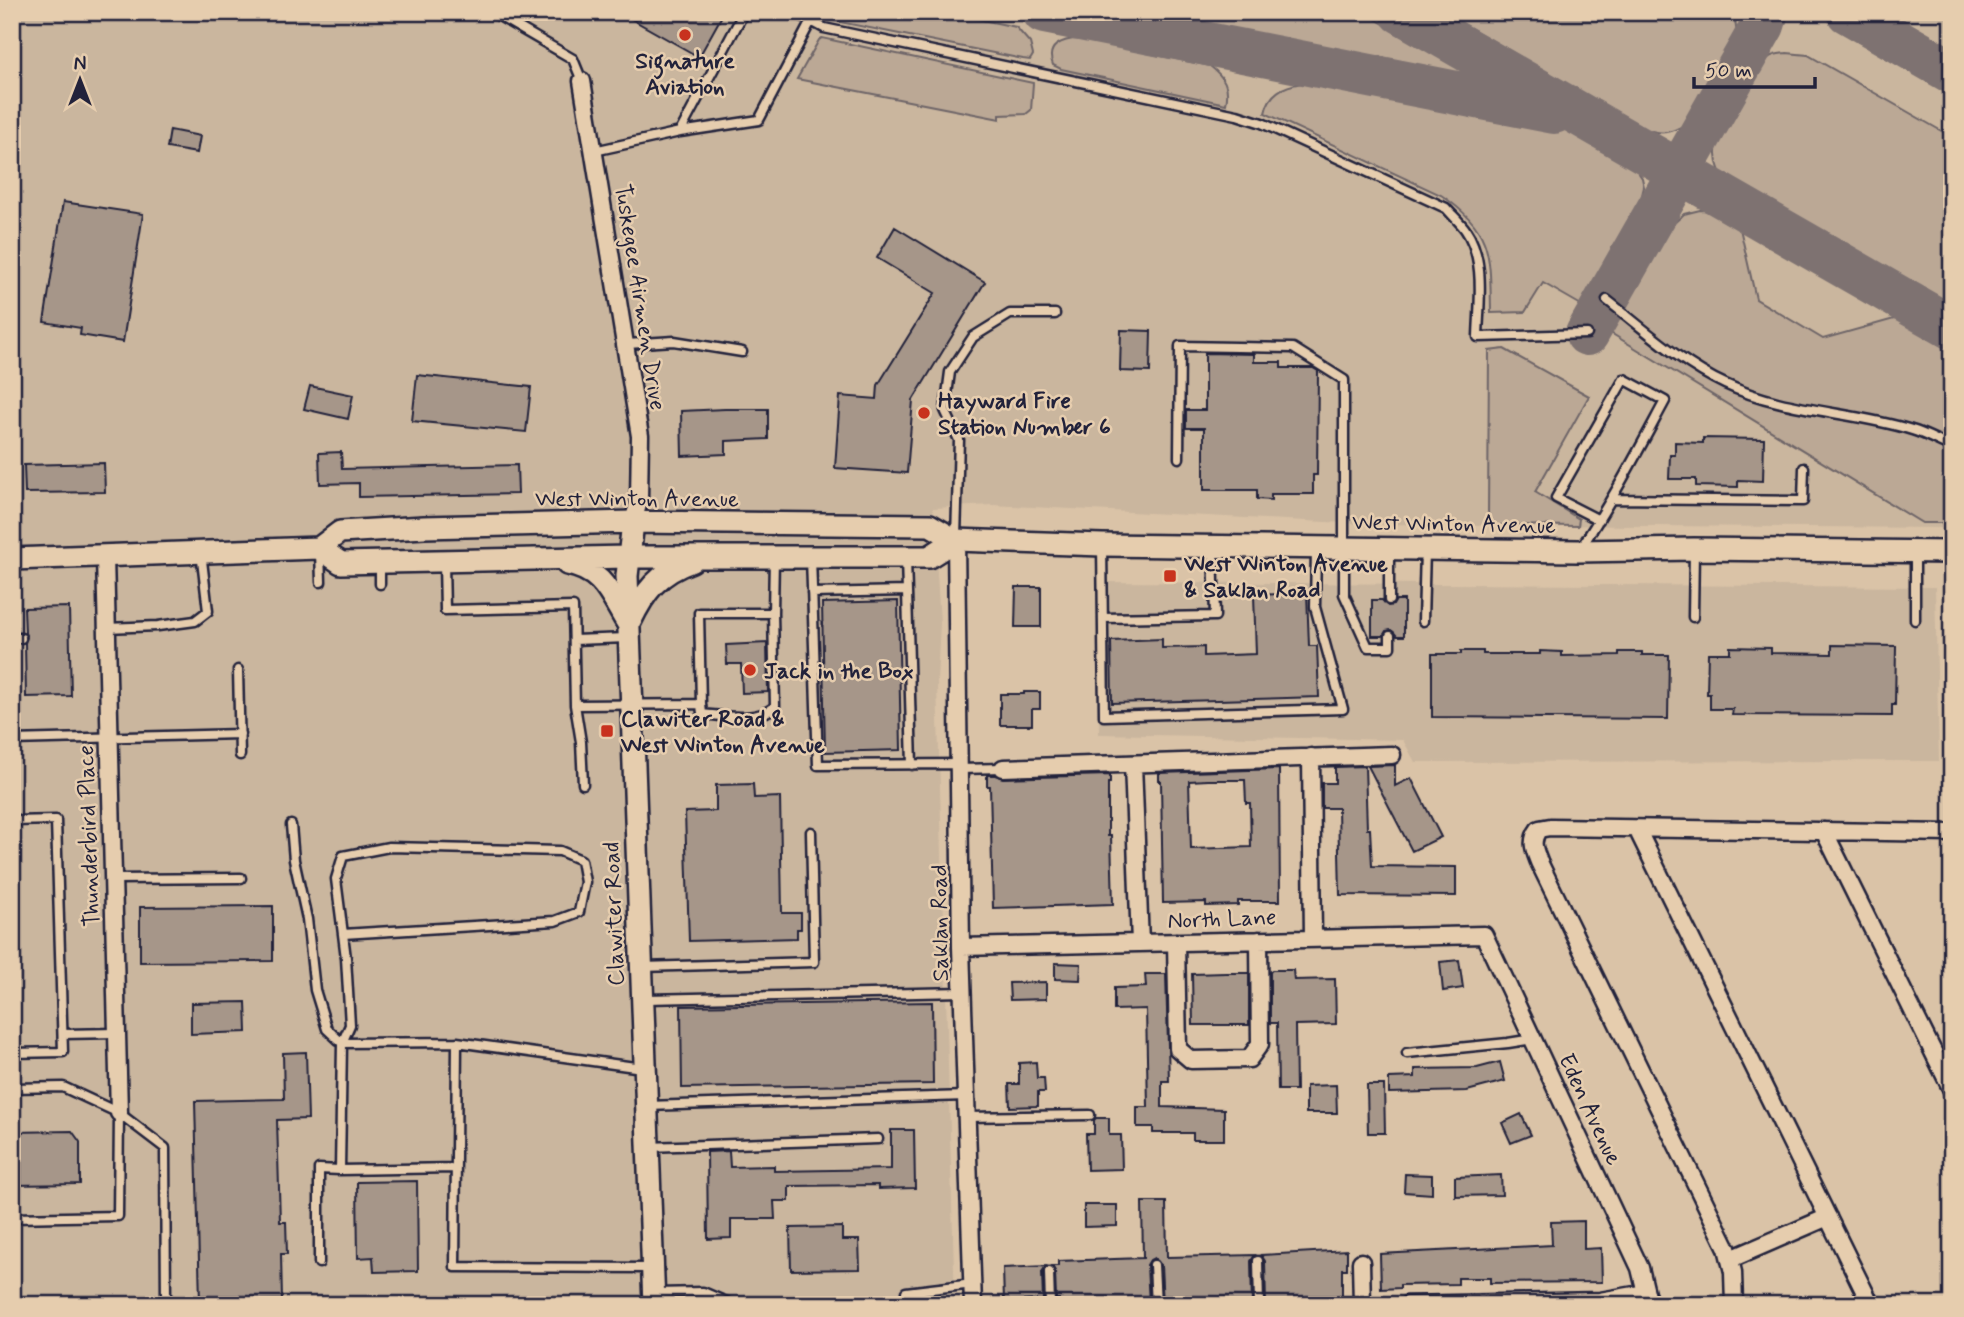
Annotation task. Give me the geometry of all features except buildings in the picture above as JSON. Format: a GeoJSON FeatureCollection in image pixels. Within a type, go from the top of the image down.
{"type":"FeatureCollection","features":[{"type":"Feature","properties":{"kind":"main road","name":"West Winton Avenue"},"geometry":{"type":"LineString","coordinates":[[12,559],[319,548],[340,533],[424,527],[633,522],[930,525],[956,540],[1102,545],[1316,549],[1952,552]]}},
{"type":"Feature","properties":{"kind":"main road","name":"Clawiter Road"},"geometry":{"type":"LineString","coordinates":[[633,522],[627,557],[629,632],[654,1299]]}},
{"type":"Feature","properties":{"kind":"main road","name":"West Winton Avenue"},"geometry":{"type":"LineString","coordinates":[[319,548],[341,563],[380,573],[444,561],[627,557],[929,557],[956,540]]}},
{"type":"Feature","properties":{"kind":"main road"},"geometry":{"type":"LineString","coordinates":[[629,632],[642,597],[660,578],[677,566],[704,557]]}},
{"type":"Feature","properties":{"kind":"main road"},"geometry":{"type":"LineString","coordinates":[[537,559],[583,567],[601,580],[629,632]]}},
{"type":"Feature","properties":{"kind":"street","name":"Tuskegee Airmen Drive"},"geometry":{"type":"LineString","coordinates":[[582,81],[640,436],[639,501],[633,522]]}},
{"type":"Feature","properties":{"kind":"street","name":"Saklan Road"},"geometry":{"type":"LineString","coordinates":[[956,540],[961,947],[973,1305]]}},
{"type":"Feature","properties":{"kind":"street","name":"Thunderbird Place"},"geometry":{"type":"LineString","coordinates":[[105,557],[119,1113]]}},
{"type":"Feature","properties":{"kind":"street"},"geometry":{"type":"LineString","coordinates":[[1003,768],[1392,755]]}},
{"type":"Feature","properties":{"kind":"street"},"geometry":{"type":"LineString","coordinates":[[1311,757],[1313,939]]}},
{"type":"Feature","properties":{"kind":"street"},"geometry":{"type":"LineString","coordinates":[[1133,764],[1140,943]]}},
{"type":"Feature","properties":{"kind":"street"},"geometry":{"type":"LineString","coordinates":[[1637,828],[1871,1305]]}},
{"type":"Feature","properties":{"kind":"street"},"geometry":{"type":"LineString","coordinates":[[1734,1305],[1731,1259],[1532,845],[1539,829],[1824,831],[1949,838]]}},
{"type":"Feature","properties":{"kind":"street"},"geometry":{"type":"LineString","coordinates":[[1824,831],[1952,1090]]}},
{"type":"Feature","properties":{"kind":"street","name":"North Lane"},"geometry":{"type":"LineString","coordinates":[[961,947],[1484,935]]}},
{"type":"Feature","properties":{"kind":"street","name":"Eden Avenue"},"geometry":{"type":"LineString","coordinates":[[1484,935],[1640,1268],[1647,1299]]}},
{"type":"Feature","properties":{"kind":"street"},"geometry":{"type":"LineString","coordinates":[[1176,942],[1178,1049],[1191,1060],[1249,1059],[1260,1044],[1259,940]]}},
{"type":"Feature","properties":{"kind":"street"},"geometry":{"type":"LineString","coordinates":[[1731,1259],[1828,1217]]}},
{"type":"Feature","properties":{"kind":"street"},"geometry":{"type":"LineString","coordinates":[[1361,1262],[1362,1305]]}},
{"type":"Feature","properties":{"kind":"street"},"geometry":{"type":"LineString","coordinates":[[1407,1305],[1647,1299]]}},
{"type":"Feature","properties":{"kind":"lane"},"geometry":{"type":"LineString","coordinates":[[492,12],[573,59],[582,81]]}},
{"type":"Feature","properties":{"kind":"lane"},"geometry":{"type":"LineString","coordinates":[[680,132],[744,12]]}},
{"type":"Feature","properties":{"kind":"lane"},"geometry":{"type":"LineString","coordinates":[[795,12],[824,28],[1262,123],[1446,208],[1465,230],[1476,256],[1479,284],[1478,337],[1587,334]]}},
{"type":"Feature","properties":{"kind":"lane"},"geometry":{"type":"LineString","coordinates":[[594,151],[680,132],[759,120],[811,21]]}},
{"type":"Feature","properties":{"kind":"lane"},"geometry":{"type":"LineString","coordinates":[[1607,300],[1677,354],[1725,384],[1786,405],[1913,430],[1952,447]]}},
{"type":"Feature","properties":{"kind":"lane"},"geometry":{"type":"LineString","coordinates":[[956,540],[959,440],[945,410],[950,372],[973,337],[1010,314],[1055,314]]}},
{"type":"Feature","properties":{"kind":"lane"},"geometry":{"type":"LineString","coordinates":[[626,344],[674,341],[742,352]]}},
{"type":"Feature","properties":{"kind":"lane"},"geometry":{"type":"LineString","coordinates":[[1179,458],[1180,346],[1293,348],[1344,380],[1343,594],[1368,647],[1391,647],[1390,636]]}},
{"type":"Feature","properties":{"kind":"lane"},"geometry":{"type":"LineString","coordinates":[[1578,551],[1600,520],[1665,401],[1624,379],[1556,498],[1600,520]]}},
{"type":"Feature","properties":{"kind":"lane"},"geometry":{"type":"LineString","coordinates":[[1612,499],[1803,502],[1804,468]]}},
{"type":"Feature","properties":{"kind":"lane"},"geometry":{"type":"LineString","coordinates":[[1102,545],[1104,716],[1343,709],[1315,607],[1316,549]]}},
{"type":"Feature","properties":{"kind":"lane"},"geometry":{"type":"LineString","coordinates":[[1103,618],[1215,615],[1213,547]]}},
{"type":"Feature","properties":{"kind":"lane"},"geometry":{"type":"LineString","coordinates":[[319,548],[321,582]]}},
{"type":"Feature","properties":{"kind":"lane"},"geometry":{"type":"LineString","coordinates":[[1389,548],[1389,600]]}},
{"type":"Feature","properties":{"kind":"lane"},"geometry":{"type":"LineString","coordinates":[[1423,621],[1425,549]]}},
{"type":"Feature","properties":{"kind":"lane"},"geometry":{"type":"LineString","coordinates":[[1693,617],[1694,549]]}},
{"type":"Feature","properties":{"kind":"lane"},"geometry":{"type":"LineString","coordinates":[[106,628],[195,621],[208,611],[201,552]]}},
{"type":"Feature","properties":{"kind":"lane"},"geometry":{"type":"LineString","coordinates":[[1915,552],[1915,620]]}},
{"type":"Feature","properties":{"kind":"lane"},"geometry":{"type":"LineString","coordinates":[[773,613],[699,612],[702,715],[753,716],[768,713],[775,706],[774,557]]}},
{"type":"Feature","properties":{"kind":"lane"},"geometry":{"type":"LineString","coordinates":[[811,557],[818,765],[1003,768]]}},
{"type":"Feature","properties":{"kind":"lane"},"geometry":{"type":"LineString","coordinates":[[906,557],[912,765]]}},
{"type":"Feature","properties":{"kind":"lane"},"geometry":{"type":"LineString","coordinates":[[444,561],[445,610],[573,607],[575,705],[581,742],[583,784]]}},
{"type":"Feature","properties":{"kind":"lane"},"geometry":{"type":"LineString","coordinates":[[812,593],[907,591]]}},
{"type":"Feature","properties":{"kind":"lane"},"geometry":{"type":"LineString","coordinates":[[574,639],[629,632]]}},
{"type":"Feature","properties":{"kind":"lane"},"geometry":{"type":"LineString","coordinates":[[238,670],[240,755]]}},
{"type":"Feature","properties":{"kind":"lane"},"geometry":{"type":"LineString","coordinates":[[575,705],[701,704]]}},
{"type":"Feature","properties":{"kind":"lane"},"geometry":{"type":"LineString","coordinates":[[12,740],[240,734]]}},
{"type":"Feature","properties":{"kind":"lane"},"geometry":{"type":"LineString","coordinates":[[12,821],[56,820],[63,1034],[63,1052],[12,1053]]}},
{"type":"Feature","properties":{"kind":"lane"},"geometry":{"type":"LineString","coordinates":[[291,825],[294,860],[307,919],[315,990],[327,1029],[342,1042],[457,1042],[645,1069]]}},
{"type":"Feature","properties":{"kind":"lane"},"geometry":{"type":"LineString","coordinates":[[642,967],[814,962],[811,832]]}},
{"type":"Feature","properties":{"kind":"lane"},"geometry":{"type":"LineString","coordinates":[[340,1170],[342,1042],[351,1025],[336,879],[343,856],[389,847],[560,851],[581,859],[585,882],[579,912],[555,921],[343,934]]}},
{"type":"Feature","properties":{"kind":"lane"},"geometry":{"type":"LineString","coordinates":[[112,879],[241,878]]}},
{"type":"Feature","properties":{"kind":"lane"},"geometry":{"type":"LineString","coordinates":[[643,999],[963,992]]}},
{"type":"Feature","properties":{"kind":"lane"},"geometry":{"type":"LineString","coordinates":[[63,1034],[117,1033]]}},
{"type":"Feature","properties":{"kind":"lane"},"geometry":{"type":"LineString","coordinates":[[1407,1053],[1533,1038]]}},
{"type":"Feature","properties":{"kind":"lane"},"geometry":{"type":"LineString","coordinates":[[457,1042],[455,1267],[653,1268]]}},
{"type":"Feature","properties":{"kind":"lane"},"geometry":{"type":"LineString","coordinates":[[12,1088],[63,1087],[119,1113],[165,1148],[166,1304]]}},
{"type":"Feature","properties":{"kind":"lane"},"geometry":{"type":"LineString","coordinates":[[647,1107],[966,1096]]}},
{"type":"Feature","properties":{"kind":"lane"},"geometry":{"type":"LineString","coordinates":[[12,1218],[118,1216],[119,1113]]}},
{"type":"Feature","properties":{"kind":"lane"},"geometry":{"type":"LineString","coordinates":[[967,1117],[1090,1115]]}},
{"type":"Feature","properties":{"kind":"lane"},"geometry":{"type":"LineString","coordinates":[[648,1147],[878,1139]]}},
{"type":"Feature","properties":{"kind":"lane"},"geometry":{"type":"LineString","coordinates":[[319,1263],[319,1169],[456,1168]]}},
{"type":"Feature","properties":{"kind":"lane"},"geometry":{"type":"LineString","coordinates":[[1258,1261],[1259,1305]]}},
{"type":"Feature","properties":{"kind":"lane"},"geometry":{"type":"LineString","coordinates":[[1154,1265],[1156,1305]]}},
{"type":"Feature","properties":{"kind":"lane"},"geometry":{"type":"LineString","coordinates":[[1049,1272],[1050,1305]]}},
{"type":"Feature","properties":{"kind":"lane"},"geometry":{"type":"LineString","coordinates":[[906,1292],[973,1284]]}},
{"type":"Feature","properties":{"kind":"lane"},"geometry":{"type":"LineString","coordinates":[[654,1299],[703,1292],[731,1304],[800,1305]]}},
{"type":"Feature","properties":{"kind":"shaded area"},"geometry":{"type":"Polygon","coordinates":[[[12,12],[1952,12],[1952,528],[1365,524],[992,505],[933,508],[940,623],[937,683],[955,1305],[12,1305],[12,12]]]}},
{"type":"Feature","properties":{"kind":"shaded area"},"geometry":{"type":"Polygon","coordinates":[[[835,12],[944,12],[1016,27],[1030,43],[1033,55],[1030,60],[1023,59],[835,21],[835,12]]]}},
{"type":"Feature","properties":{"kind":"shaded area"},"geometry":{"type":"Polygon","coordinates":[[[1134,12],[1363,12],[1474,76],[1460,76],[1134,12]]]}},
{"type":"Feature","properties":{"kind":"shaded area"},"geometry":{"type":"Polygon","coordinates":[[[1443,12],[1725,12],[1735,20],[1737,35],[1686,124],[1671,131],[1656,132],[1645,129],[1443,12]]]}},
{"type":"Feature","properties":{"kind":"shaded area"},"geometry":{"type":"Polygon","coordinates":[[[822,38],[1033,83],[1031,110],[1026,114],[1000,115],[1000,119],[797,79],[822,38]]]}},
{"type":"Feature","properties":{"kind":"shaded area"},"geometry":{"type":"Polygon","coordinates":[[[1079,39],[1210,66],[1225,82],[1226,104],[1061,69],[1053,65],[1053,48],[1061,42],[1079,39]]]}},
{"type":"Feature","properties":{"kind":"shaded area"},"geometry":{"type":"Polygon","coordinates":[[[1776,54],[1808,55],[1952,137],[1952,313],[1735,189],[1722,175],[1717,164],[1716,151],[1731,114],[1767,59],[1776,54]]]}},
{"type":"Feature","properties":{"kind":"shaded area"},"geometry":{"type":"Polygon","coordinates":[[[1302,83],[1579,131],[1632,163],[1642,178],[1644,187],[1641,199],[1635,215],[1583,306],[1543,283],[1525,312],[1491,313],[1490,275],[1485,245],[1471,220],[1458,208],[1441,195],[1265,113],[1273,96],[1289,86],[1302,83]]]}},
{"type":"Feature","properties":{"kind":"shaded area"},"geometry":{"type":"Polygon","coordinates":[[[1700,210],[1715,211],[1739,224],[1756,299],[1823,339],[1894,319],[1905,320],[1952,347],[1952,523],[1922,523],[1609,332],[1671,226],[1684,214],[1700,210]]]}},
{"type":"Feature","properties":{"kind":"shaded area"},"geometry":{"type":"Polygon","coordinates":[[[1504,349],[1589,396],[1535,492],[1579,519],[1578,526],[1494,525],[1488,518],[1489,351],[1504,349]]]}},
{"type":"Feature","properties":{"kind":"shaded area"},"geometry":{"type":"Polygon","coordinates":[[[1097,582],[1935,587],[1939,761],[1415,762],[1403,740],[1099,734],[1097,582]]]}},
{"type":"Feature","properties":{"kind":"taxiway"},"geometry":{"type":"LineString","coordinates":[[1044,12],[1554,112]]}},
{"type":"Feature","properties":{"kind":"taxiway"},"geometry":{"type":"LineString","coordinates":[[1401,12],[1952,328]]}},
{"type":"Feature","properties":{"kind":"taxiway"},"geometry":{"type":"LineString","coordinates":[[1587,334],[1763,25],[1767,12]]}},
{"type":"Feature","properties":{"kind":"taxiway"},"geometry":{"type":"LineString","coordinates":[[1848,12],[1952,72]]}},
{"type":"Feature","properties":{"kind":"place","name":"Signature Aviation"},"geometry":{"type":"Point","coordinates":[685,35]}},
{"type":"Feature","properties":{"kind":"place","name":"Hayward Fire Station Number 6"},"geometry":{"type":"Point","coordinates":[924,413]}},
{"type":"Feature","properties":{"kind":"place","name":"West Winton Avenue & Saklan Road"},"geometry":{"type":"Point","coordinates":[1170,576]}},
{"type":"Feature","properties":{"kind":"place","name":"Jack in the Box"},"geometry":{"type":"Point","coordinates":[750,670]}},
{"type":"Feature","properties":{"kind":"place","name":"Clawiter Road & West Winton Avenue"},"geometry":{"type":"Point","coordinates":[607,731]}}]}
